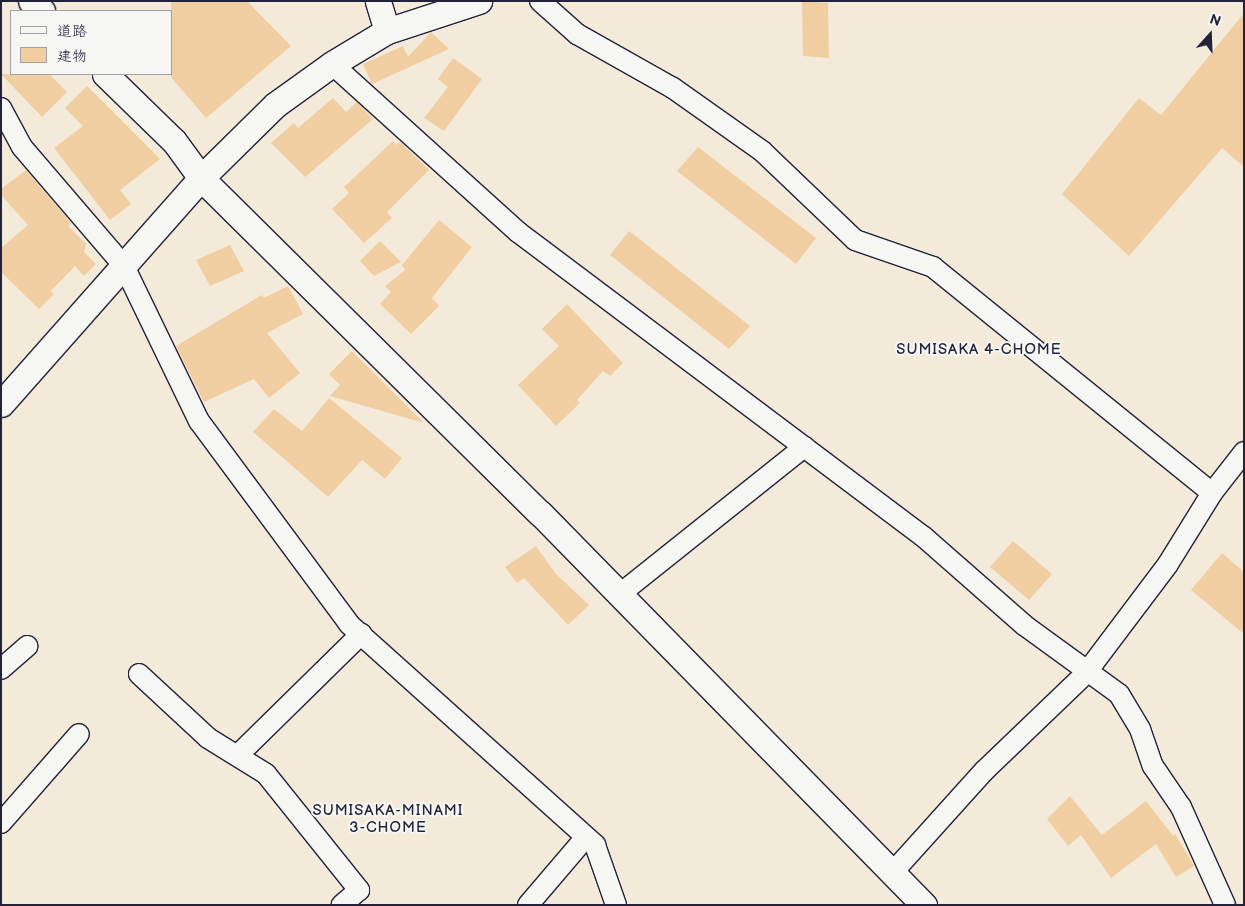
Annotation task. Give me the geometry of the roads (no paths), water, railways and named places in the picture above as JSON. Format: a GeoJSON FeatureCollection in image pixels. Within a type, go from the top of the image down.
{"type":"FeatureCollection","features":[{"type":"Feature","properties":{"kind":"street"},"geometry":{"type":"LineString","coordinates":[[31,1],[41,10]]}},
{"type":"Feature","properties":{"kind":"street"},"geometry":{"type":"LineString","coordinates":[[378,1],[387,31]]}},
{"type":"Feature","properties":{"kind":"street"},"geometry":{"type":"LineString","coordinates":[[1,404],[201,178],[275,105],[332,64],[387,31],[479,1]]}},
{"type":"Feature","properties":{"kind":"street"},"geometry":{"type":"LineString","coordinates":[[540,1],[577,34],[673,88],[762,150],[855,240],[933,267],[1212,493]]}},
{"type":"Feature","properties":{"kind":"street"},"geometry":{"type":"LineString","coordinates":[[332,64],[518,232],[924,538],[1024,625],[1086,673],[1119,694],[1140,729],[1153,766],[1181,807],[1225,905]]}},
{"type":"Feature","properties":{"kind":"street"},"geometry":{"type":"LineString","coordinates":[[106,75],[174,141],[201,178],[620,594],[924,905]]}},
{"type":"Feature","properties":{"kind":"street"},"geometry":{"type":"LineString","coordinates":[[1,108],[22,147],[124,266],[199,422],[349,624],[595,845],[616,905]]}},
{"type":"Feature","properties":{"kind":"street"},"geometry":{"type":"LineString","coordinates":[[620,594],[804,447]]}},
{"type":"Feature","properties":{"kind":"street"},"geometry":{"type":"LineString","coordinates":[[893,872],[985,770],[1086,673],[1168,564],[1212,493],[1244,452]]}},
{"type":"Feature","properties":{"kind":"street"},"geometry":{"type":"LineString","coordinates":[[238,755],[360,634]]}},
{"type":"Feature","properties":{"kind":"street"},"geometry":{"type":"LineString","coordinates":[[1,669],[27,646]]}},
{"type":"Feature","properties":{"kind":"street"},"geometry":{"type":"LineString","coordinates":[[139,674],[208,738],[266,774],[359,890],[342,905]]}},
{"type":"Feature","properties":{"kind":"street"},"geometry":{"type":"LineString","coordinates":[[1,823],[79,734]]}},
{"type":"Feature","properties":{"kind":"street"},"geometry":{"type":"LineString","coordinates":[[528,905],[586,837]]}},
{"type":"Feature","properties":{"kind":"district","name":"SUMISAKA 4-CHOME"},"geometry":{"type":"Point","coordinates":[979,350]}},
{"type":"Feature","properties":{"kind":"district","name":"SUMISAKA-MINAMI 3-CHOME"},"geometry":{"type":"Point","coordinates":[388,818]}}]}
